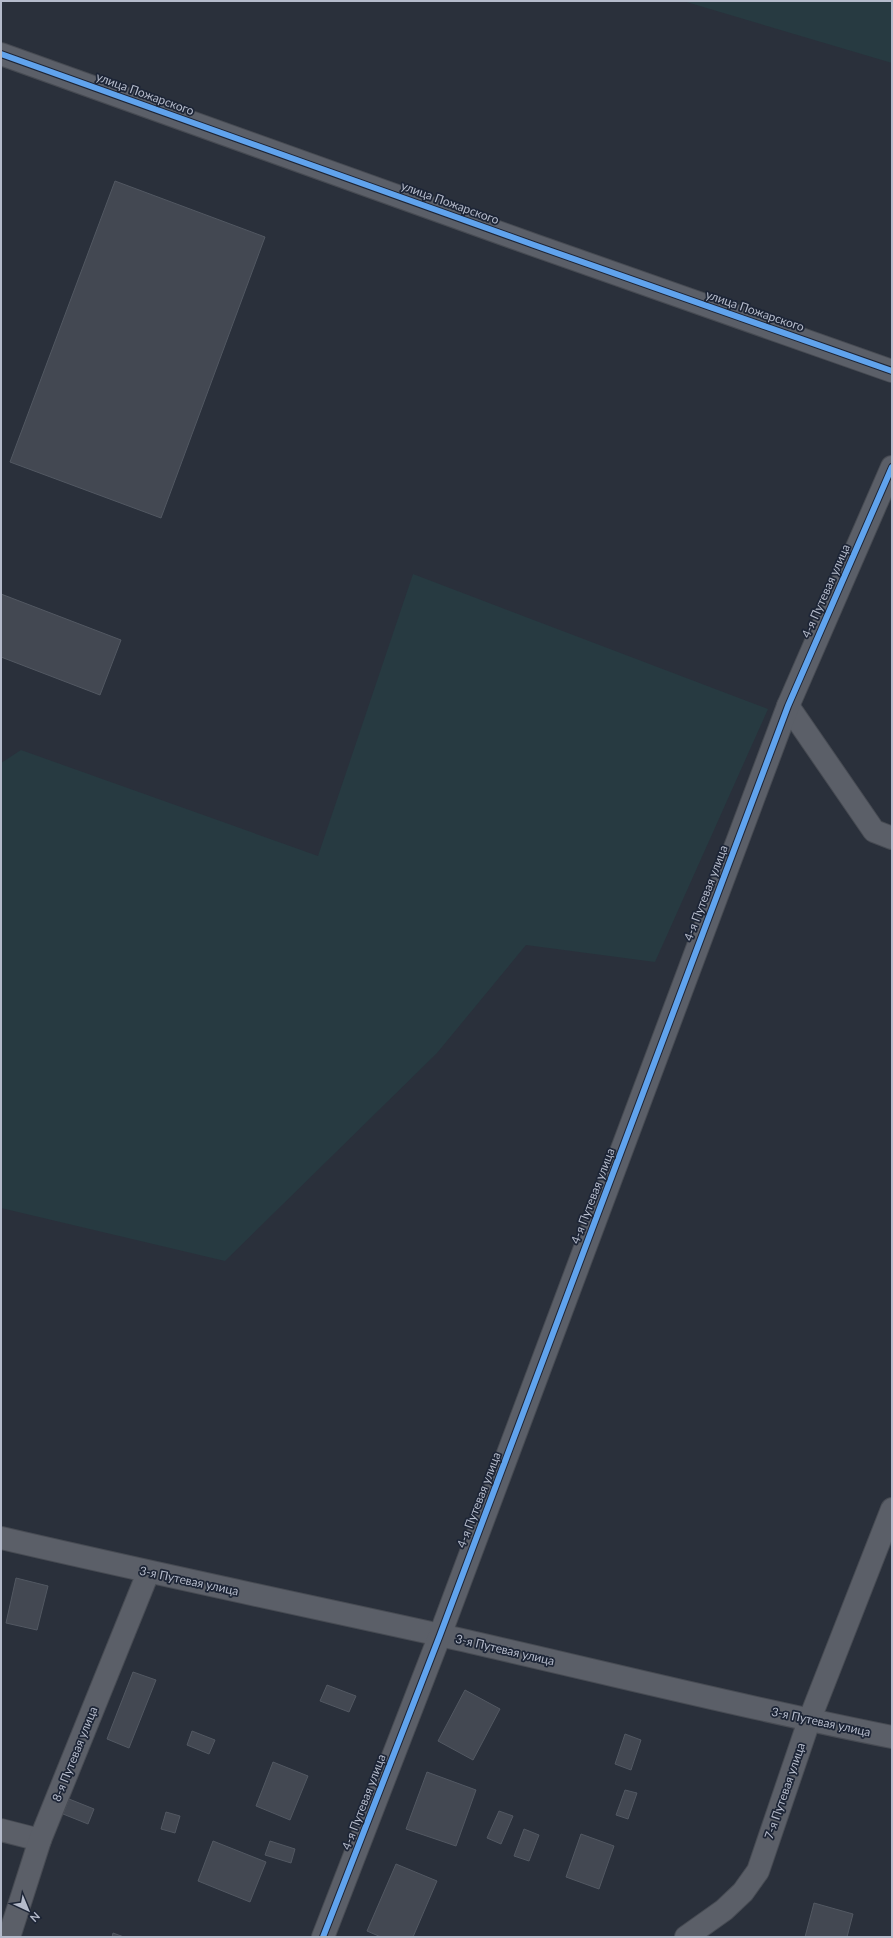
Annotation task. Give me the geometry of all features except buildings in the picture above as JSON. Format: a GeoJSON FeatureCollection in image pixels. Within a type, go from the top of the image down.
{"type":"FeatureCollection","features":[{"type":"Feature","properties":{"kind":"street","name":"улица Пожарского"},"geometry":{"type":"LineString","coordinates":[[1,54],[527,243],[892,371]]}},
{"type":"Feature","properties":{"kind":"street","name":"4-я Путевая улица"},"geometry":{"type":"LineString","coordinates":[[323,1937],[440,1635],[788,706],[892,467]]}},
{"type":"Feature","properties":{"kind":"street"},"geometry":{"type":"LineString","coordinates":[[788,706],[874,831],[892,838]]}},
{"type":"Feature","properties":{"kind":"street","name":"7-я Путевая улица"},"geometry":{"type":"LineString","coordinates":[[686,1937],[724,1910],[743,1892],[758,1871],[809,1721],[892,1508]]}},
{"type":"Feature","properties":{"kind":"street","name":"3-я Путевая улица"},"geometry":{"type":"LineString","coordinates":[[1,1538],[148,1573],[440,1635],[809,1721],[892,1737]]}},
{"type":"Feature","properties":{"kind":"street","name":"8-я Путевая улица"},"geometry":{"type":"LineString","coordinates":[[9,1937],[40,1840],[148,1573]]}},
{"type":"Feature","properties":{"kind":"street"},"geometry":{"type":"LineString","coordinates":[[1,1830],[40,1840]]}},
{"type":"Feature","properties":{"kind":"shaded area"},"geometry":{"type":"Polygon","coordinates":[[[683,1],[892,1],[892,63],[683,1]]]}},
{"type":"Feature","properties":{"kind":"shaded area"},"geometry":{"type":"Polygon","coordinates":[[[413,574],[768,709],[655,962],[526,945],[437,1053],[225,1261],[1,1208],[1,763],[21,750],[318,856],[413,574]]]}},
{"type":"Feature","properties":{"kind":"cycle path"},"geometry":{"type":"LineString","coordinates":[[1,54],[534,245],[892,371]]}},
{"type":"Feature","properties":{"kind":"cycle path"},"geometry":{"type":"LineString","coordinates":[[323,1937],[440,1635],[788,706],[892,467]]}}]}
